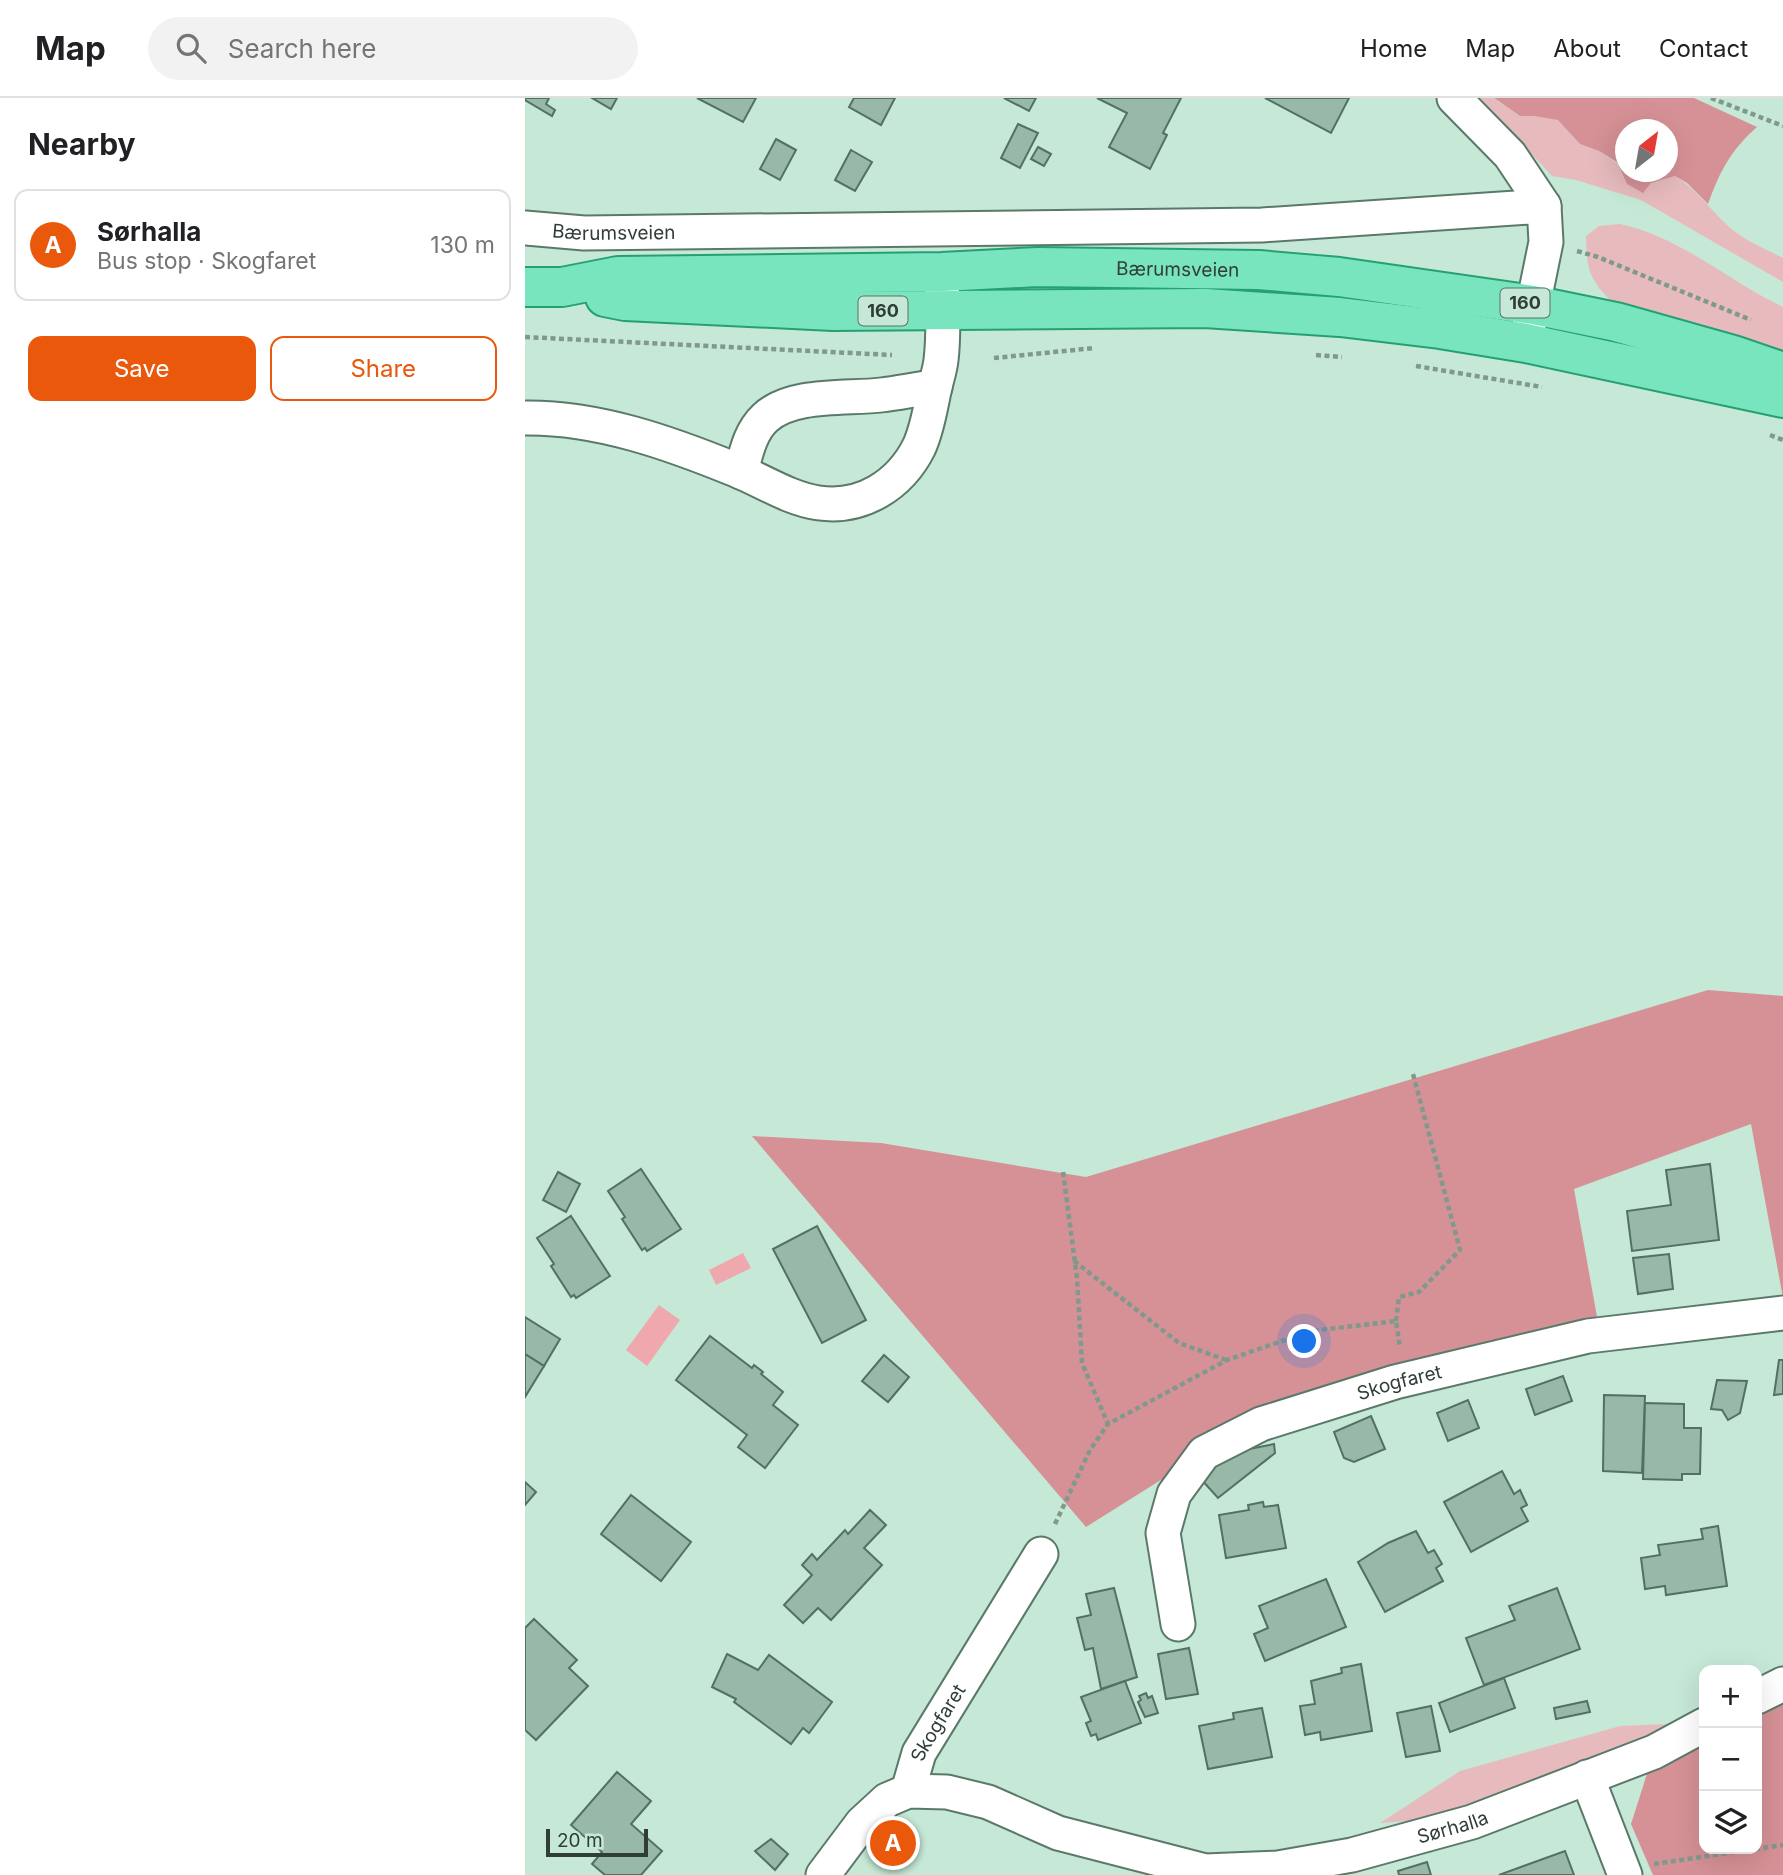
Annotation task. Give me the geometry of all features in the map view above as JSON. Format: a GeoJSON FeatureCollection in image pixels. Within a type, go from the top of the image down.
{"type":"FeatureCollection","features":[{"type":"Feature","properties":{"kind":"main road","name":"Bærumsveien"},"geometry":{"type":"LineString","coordinates":[[525,287],[562,287],[618,276],[942,272],[1038,267],[1259,270],[1339,277],[1533,304],[1639,328],[1783,372]]}},
{"type":"Feature","properties":{"kind":"main road","name":"Bærumsveien"},"geometry":{"type":"LineString","coordinates":[[562,287],[625,301],[834,311],[1205,308],[1341,317],[1526,343],[1783,398]]}},
{"type":"Feature","properties":{"kind":"street"},"geometry":{"type":"LineString","coordinates":[[1454,98],[1510,155],[1544,206],[1546,243],[1526,343]]}},
{"type":"Feature","properties":{"kind":"street","name":"Bærumsveien"},"geometry":{"type":"LineString","coordinates":[[525,228],[584,233],[1262,225],[1544,206]]}},
{"type":"Feature","properties":{"kind":"street"},"geometry":{"type":"LineString","coordinates":[[525,418],[628,433],[689,451],[784,493],[818,503],[843,505],[867,498],[886,488],[904,470],[918,448],[927,425],[941,361],[942,272]]}},
{"type":"Feature","properties":{"kind":"street"},"geometry":{"type":"LineString","coordinates":[[741,472],[747,448],[755,432],[766,418],[782,407],[806,400],[881,395],[935,387]]}},
{"type":"Feature","properties":{"kind":"street","name":"Skogfaret"},"geometry":{"type":"LineString","coordinates":[[1178,1624],[1163,1533],[1174,1494],[1204,1453],[1261,1424],[1405,1380],[1588,1336],[1783,1313]]}},
{"type":"Feature","properties":{"kind":"street","name":"Skogfaret"},"geometry":{"type":"LineString","coordinates":[[908,1791],[919,1754],[1041,1555]]}},
{"type":"Feature","properties":{"kind":"street"},"geometry":{"type":"LineString","coordinates":[[1762,1695],[1783,1684]]}},
{"type":"Feature","properties":{"kind":"street","name":"Sørhalla"},"geometry":{"type":"LineString","coordinates":[[908,1791],[947,1792],[988,1802],[1058,1833],[1205,1871],[1278,1868],[1352,1855],[1472,1822],[1654,1752],[1699,1728]]}},
{"type":"Feature","properties":{"kind":"street"},"geometry":{"type":"LineString","coordinates":[[1587,1777],[1624,1872]]}},
{"type":"Feature","properties":{"kind":"street"},"geometry":{"type":"LineString","coordinates":[[823,1875],[862,1823],[887,1800],[908,1791]]}},
{"type":"Feature","properties":{"kind":"path"},"geometry":{"type":"LineString","coordinates":[[1711,98],[1783,126]]}},
{"type":"Feature","properties":{"kind":"path"},"geometry":{"type":"LineString","coordinates":[[1546,243],[1598,257],[1758,323]]}},
{"type":"Feature","properties":{"kind":"path"},"geometry":{"type":"LineString","coordinates":[[525,337],[892,355]]}},
{"type":"Feature","properties":{"kind":"path"},"geometry":{"type":"LineString","coordinates":[[994,358],[1097,348]]}},
{"type":"Feature","properties":{"kind":"path"},"geometry":{"type":"LineString","coordinates":[[1312,355],[1353,358]]}},
{"type":"Feature","properties":{"kind":"path"},"geometry":{"type":"LineString","coordinates":[[1406,364],[1548,388]]}},
{"type":"Feature","properties":{"kind":"path"},"geometry":{"type":"LineString","coordinates":[[1764,433],[1783,440]]}},
{"type":"Feature","properties":{"kind":"path"},"geometry":{"type":"LineString","coordinates":[[1405,1380],[1396,1321],[1399,1297],[1419,1292],[1460,1250],[1413,1074]]}},
{"type":"Feature","properties":{"kind":"path"},"geometry":{"type":"LineString","coordinates":[[1063,1172],[1075,1261],[1082,1363],[1108,1424]]}},
{"type":"Feature","properties":{"kind":"path"},"geometry":{"type":"LineString","coordinates":[[1075,1261],[1179,1343],[1227,1360]]}},
{"type":"Feature","properties":{"kind":"path"},"geometry":{"type":"LineString","coordinates":[[1041,1555],[1090,1450],[1108,1424],[1227,1360],[1311,1331],[1396,1321]]}},
{"type":"Feature","properties":{"kind":"path"},"geometry":{"type":"LineString","coordinates":[[1624,1872],[1783,1845]]}},
{"type":"Feature","properties":{"kind":"shaded area"},"geometry":{"type":"Polygon","coordinates":[[[1480,98],[1493,98],[1520,116],[1558,119],[1580,144],[1599,151],[1615,162],[1615,182],[1626,182],[1643,192],[1651,183],[1678,182],[1678,178],[1733,230],[1783,258],[1783,282],[1641,200],[1576,180],[1552,176],[1480,98]]]}},
{"type":"Feature","properties":{"kind":"shaded area"},"geometry":{"type":"Polygon","coordinates":[[[1494,98],[1694,98],[1757,127],[1727,162],[1708,204],[1678,178],[1678,119],[1615,119],[1615,161],[1580,144],[1558,120],[1520,116],[1494,98]]]}},
{"type":"Feature","properties":{"kind":"shaded area"},"geometry":{"type":"Polygon","coordinates":[[[1626,182],[1654,182],[1643,193],[1626,182]]]}},
{"type":"Feature","properties":{"kind":"shaded area"},"geometry":{"type":"Polygon","coordinates":[[[1620,224],[1642,230],[1684,249],[1783,307],[1783,359],[1612,302],[1590,272],[1586,236],[1599,226],[1620,224]]]}},
{"type":"Feature","properties":{"kind":"shaded area"},"geometry":{"type":"Polygon","coordinates":[[[1708,990],[1783,996],[1783,1298],[1751,1124],[1574,1189],[1599,1328],[1204,1453],[1086,1527],[752,1136],[881,1143],[1086,1177],[1708,990]]]}},
{"type":"Feature","properties":{"kind":"shaded area"},"geometry":{"type":"Polygon","coordinates":[[[743,1253],[751,1268],[716,1285],[709,1270],[743,1253]]]}},
{"type":"Feature","properties":{"kind":"shaded area"},"geometry":{"type":"Polygon","coordinates":[[[659,1305],[680,1320],[647,1366],[626,1350],[659,1305]]]}},
{"type":"Feature","properties":{"kind":"shaded area"},"geometry":{"type":"Polygon","coordinates":[[[1783,1684],[1783,1875],[1653,1875],[1631,1824],[1654,1752],[1699,1728],[1699,1854],[1762,1854],[1762,1694],[1783,1684]]]}},
{"type":"Feature","properties":{"kind":"shaded area"},"geometry":{"type":"Polygon","coordinates":[[[1691,1723],[1448,1818],[1380,1823],[1460,1771],[1620,1726],[1691,1723]]]}},
{"type":"Feature","properties":{"kind":"building"},"geometry":{"type":"Polygon","coordinates":[[[549,98],[546,104],[555,110],[552,116],[525,100],[549,98]]]}},
{"type":"Feature","properties":{"kind":"building"},"geometry":{"type":"Polygon","coordinates":[[[592,98],[617,98],[611,109],[592,98]]]}},
{"type":"Feature","properties":{"kind":"building"},"geometry":{"type":"Polygon","coordinates":[[[697,98],[756,98],[743,122],[697,98]]]}},
{"type":"Feature","properties":{"kind":"building"},"geometry":{"type":"Polygon","coordinates":[[[854,98],[895,98],[881,125],[849,107],[854,98]]]}},
{"type":"Feature","properties":{"kind":"building"},"geometry":{"type":"Polygon","coordinates":[[[1004,98],[1036,98],[1029,111],[1004,98]]]}},
{"type":"Feature","properties":{"kind":"building"},"geometry":{"type":"Polygon","coordinates":[[[1097,98],[1181,98],[1163,133],[1167,135],[1150,169],[1109,147],[1127,113],[1097,98]]]}},
{"type":"Feature","properties":{"kind":"building"},"geometry":{"type":"Polygon","coordinates":[[[1265,98],[1349,98],[1331,133],[1265,98]]]}},
{"type":"Feature","properties":{"kind":"building"},"geometry":{"type":"Polygon","coordinates":[[[1018,124],[1038,133],[1020,168],[1001,158],[1018,124]]]}},
{"type":"Feature","properties":{"kind":"building"},"geometry":{"type":"Polygon","coordinates":[[[776,139],[796,150],[780,180],[760,169],[776,139]]]}},
{"type":"Feature","properties":{"kind":"building"},"geometry":{"type":"Polygon","coordinates":[[[1038,147],[1051,154],[1044,166],[1031,159],[1038,147]]]}},
{"type":"Feature","properties":{"kind":"building"},"geometry":{"type":"Polygon","coordinates":[[[851,150],[872,162],[855,191],[835,180],[851,150]]]}},
{"type":"Feature","properties":{"kind":"building"},"geometry":{"type":"Polygon","coordinates":[[[1710,1164],[1719,1240],[1632,1251],[1627,1211],[1671,1205],[1666,1170],[1710,1164]]]}},
{"type":"Feature","properties":{"kind":"building"},"geometry":{"type":"Polygon","coordinates":[[[641,1169],[681,1229],[647,1251],[645,1248],[642,1250],[608,1191],[641,1169]]]}},
{"type":"Feature","properties":{"kind":"building"},"geometry":{"type":"Polygon","coordinates":[[[558,1172],[580,1184],[566,1212],[543,1200],[558,1172]]]}},
{"type":"Feature","properties":{"kind":"building"},"geometry":{"type":"Polygon","coordinates":[[[571,1216],[610,1276],[576,1298],[574,1295],[571,1297],[537,1238],[571,1216]]]}},
{"type":"Feature","properties":{"kind":"building"},"geometry":{"type":"Polygon","coordinates":[[[817,1226],[866,1320],[822,1343],[773,1249],[817,1226]]]}},
{"type":"Feature","properties":{"kind":"building"},"geometry":{"type":"Polygon","coordinates":[[[1669,1254],[1673,1289],[1638,1294],[1633,1258],[1669,1254]]]}},
{"type":"Feature","properties":{"kind":"building"},"geometry":{"type":"Polygon","coordinates":[[[525,1317],[560,1339],[544,1366],[525,1354],[525,1317]]]}},
{"type":"Feature","properties":{"kind":"building"},"geometry":{"type":"Polygon","coordinates":[[[710,1336],[752,1368],[754,1365],[783,1392],[773,1405],[798,1425],[765,1468],[738,1447],[747,1435],[676,1380],[710,1336]]]}},
{"type":"Feature","properties":{"kind":"building"},"geometry":{"type":"Polygon","coordinates":[[[525,1354],[544,1366],[525,1397],[525,1354]]]}},
{"type":"Feature","properties":{"kind":"building"},"geometry":{"type":"Polygon","coordinates":[[[884,1355],[909,1377],[888,1402],[862,1381],[884,1355]]]}},
{"type":"Feature","properties":{"kind":"building"},"geometry":{"type":"Polygon","coordinates":[[[1779,1360],[1783,1360],[1783,1394],[1774,1395],[1779,1360]]]}},
{"type":"Feature","properties":{"kind":"building"},"geometry":{"type":"Polygon","coordinates":[[[1563,1376],[1572,1401],[1535,1415],[1526,1389],[1563,1376]]]}},
{"type":"Feature","properties":{"kind":"building"},"geometry":{"type":"Polygon","coordinates":[[[1717,1380],[1747,1381],[1740,1413],[1728,1420],[1722,1410],[1711,1409],[1717,1380]]]}},
{"type":"Feature","properties":{"kind":"building"},"geometry":{"type":"Polygon","coordinates":[[[1604,1395],[1645,1396],[1642,1473],[1603,1471],[1604,1395]]]}},
{"type":"Feature","properties":{"kind":"building"},"geometry":{"type":"Polygon","coordinates":[[[1468,1400],[1479,1428],[1448,1441],[1437,1413],[1468,1400]]]}},
{"type":"Feature","properties":{"kind":"building"},"geometry":{"type":"Polygon","coordinates":[[[1645,1403],[1684,1404],[1684,1428],[1701,1428],[1700,1474],[1682,1474],[1682,1480],[1643,1479],[1645,1403]]]}},
{"type":"Feature","properties":{"kind":"building"},"geometry":{"type":"Polygon","coordinates":[[[1371,1416],[1385,1449],[1354,1462],[1344,1458],[1334,1432],[1371,1416]]]}},
{"type":"Feature","properties":{"kind":"building"},"geometry":{"type":"Polygon","coordinates":[[[1274,1444],[1275,1453],[1218,1498],[1200,1478],[1229,1453],[1274,1444]]]}},
{"type":"Feature","properties":{"kind":"building"},"geometry":{"type":"Polygon","coordinates":[[[1502,1471],[1514,1494],[1520,1490],[1527,1505],[1521,1508],[1528,1521],[1471,1552],[1444,1502],[1502,1471]]]}},
{"type":"Feature","properties":{"kind":"building"},"geometry":{"type":"Polygon","coordinates":[[[525,1482],[536,1492],[525,1505],[525,1482]]]}},
{"type":"Feature","properties":{"kind":"building"},"geometry":{"type":"Polygon","coordinates":[[[631,1495],[691,1542],[661,1581],[601,1534],[631,1495]]]}},
{"type":"Feature","properties":{"kind":"building"},"geometry":{"type":"Polygon","coordinates":[[[1263,1502],[1264,1507],[1278,1505],[1286,1548],[1226,1558],[1219,1515],[1249,1510],[1248,1505],[1263,1502]]]}},
{"type":"Feature","properties":{"kind":"building"},"geometry":{"type":"Polygon","coordinates":[[[870,1510],[886,1525],[864,1548],[882,1565],[831,1620],[818,1608],[803,1623],[784,1605],[812,1575],[802,1565],[812,1554],[817,1560],[845,1530],[848,1534],[870,1510]]]}},
{"type":"Feature","properties":{"kind":"building"},"geometry":{"type":"Polygon","coordinates":[[[1718,1526],[1727,1586],[1666,1595],[1665,1586],[1645,1589],[1641,1558],[1660,1555],[1658,1545],[1703,1539],[1701,1529],[1718,1526]]]}},
{"type":"Feature","properties":{"kind":"building"},"geometry":{"type":"Polygon","coordinates":[[[1416,1531],[1428,1553],[1434,1550],[1442,1564],[1436,1568],[1443,1581],[1385,1612],[1358,1562],[1388,1543],[1416,1531]]]}},
{"type":"Feature","properties":{"kind":"building"},"geometry":{"type":"Polygon","coordinates":[[[1326,1579],[1346,1627],[1265,1661],[1254,1634],[1268,1628],[1259,1606],[1326,1579]]]}},
{"type":"Feature","properties":{"kind":"building"},"geometry":{"type":"Polygon","coordinates":[[[1114,1588],[1137,1677],[1101,1689],[1093,1648],[1085,1650],[1077,1618],[1091,1615],[1086,1594],[1114,1588]]]}},
{"type":"Feature","properties":{"kind":"building"},"geometry":{"type":"Polygon","coordinates":[[[1557,1588],[1580,1649],[1484,1685],[1466,1638],[1515,1620],[1509,1606],[1557,1588]]]}},
{"type":"Feature","properties":{"kind":"building"},"geometry":{"type":"Polygon","coordinates":[[[534,1619],[577,1660],[569,1668],[588,1686],[536,1740],[525,1730],[525,1628],[534,1619]]]}},
{"type":"Feature","properties":{"kind":"building"},"geometry":{"type":"Polygon","coordinates":[[[1189,1648],[1198,1694],[1166,1699],[1158,1654],[1189,1648]]]}},
{"type":"Feature","properties":{"kind":"building"},"geometry":{"type":"Polygon","coordinates":[[[727,1654],[758,1670],[769,1655],[832,1702],[809,1733],[803,1728],[791,1744],[734,1702],[736,1699],[712,1687],[727,1654]]]}},
{"type":"Feature","properties":{"kind":"building"},"geometry":{"type":"Polygon","coordinates":[[[1361,1664],[1372,1731],[1321,1740],[1320,1732],[1305,1735],[1300,1706],[1315,1704],[1311,1681],[1342,1673],[1341,1668],[1361,1664]]]}},
{"type":"Feature","properties":{"kind":"building"},"geometry":{"type":"Polygon","coordinates":[[[1504,1678],[1515,1708],[1450,1732],[1439,1703],[1504,1678]]]}},
{"type":"Feature","properties":{"kind":"building"},"geometry":{"type":"Polygon","coordinates":[[[1125,1681],[1141,1723],[1098,1740],[1096,1734],[1091,1736],[1086,1723],[1091,1721],[1081,1697],[1125,1681]]]}},
{"type":"Feature","properties":{"kind":"building"},"geometry":{"type":"Polygon","coordinates":[[[1146,1693],[1148,1698],[1152,1696],[1158,1713],[1145,1717],[1138,1702],[1141,1700],[1139,1696],[1146,1693]]]}},
{"type":"Feature","properties":{"kind":"building"},"geometry":{"type":"Polygon","coordinates":[[[1587,1701],[1590,1712],[1556,1719],[1554,1708],[1587,1701]]]}},
{"type":"Feature","properties":{"kind":"building"},"geometry":{"type":"Polygon","coordinates":[[[1431,1706],[1440,1751],[1406,1757],[1397,1713],[1431,1706]]]}},
{"type":"Feature","properties":{"kind":"building"},"geometry":{"type":"Polygon","coordinates":[[[1262,1708],[1272,1757],[1208,1769],[1199,1726],[1234,1719],[1233,1713],[1262,1708]]]}},
{"type":"Feature","properties":{"kind":"building"},"geometry":{"type":"Polygon","coordinates":[[[617,1772],[651,1801],[631,1824],[662,1851],[641,1875],[605,1875],[592,1864],[602,1852],[571,1825],[617,1772]]]}},
{"type":"Feature","properties":{"kind":"building"},"geometry":{"type":"Polygon","coordinates":[[[771,1839],[788,1854],[775,1870],[755,1851],[771,1839]]]}},
{"type":"Feature","properties":{"kind":"building"},"geometry":{"type":"Polygon","coordinates":[[[1565,1851],[1574,1875],[1499,1875],[1565,1851]]]}},
{"type":"Feature","properties":{"kind":"building"},"geometry":{"type":"Polygon","coordinates":[[[1427,1862],[1431,1875],[1399,1875],[1398,1871],[1427,1862]]]}},
{"type":"Feature","properties":{"kind":"place","name":"Sørhalla"},"geometry":{"type":"Point","coordinates":[893,1843]}}]}
